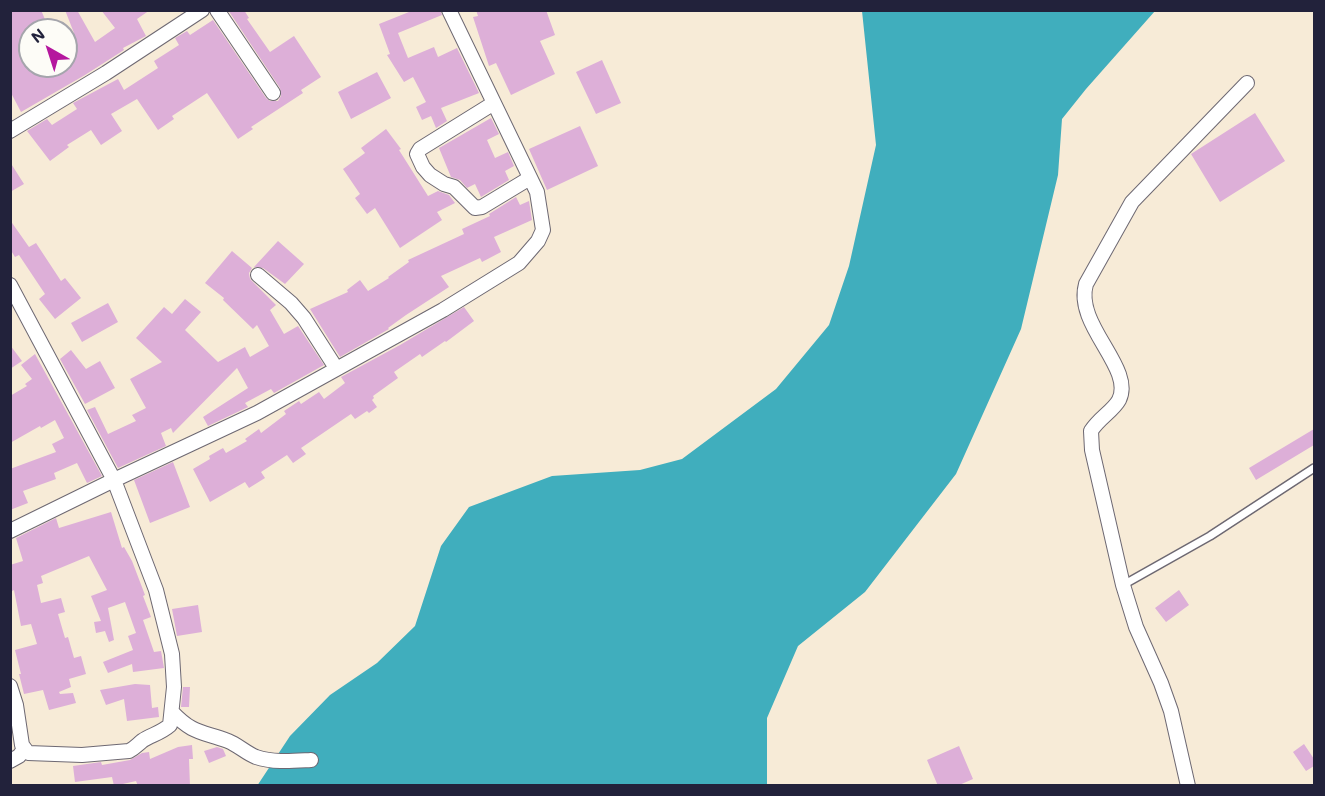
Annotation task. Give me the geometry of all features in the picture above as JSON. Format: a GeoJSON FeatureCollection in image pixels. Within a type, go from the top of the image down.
{"type":"FeatureCollection","features":[{"type":"Feature","properties":{"kind":"street"},"geometry":{"type":"LineString","coordinates":[[10,130],[106,73],[202,10]]}},
{"type":"Feature","properties":{"kind":"street"},"geometry":{"type":"LineString","coordinates":[[217,10],[273,93]]}},
{"type":"Feature","properties":{"kind":"street"},"geometry":{"type":"LineString","coordinates":[[10,531],[257,413],[443,310],[526,257],[543,230],[537,192],[449,10]]}},
{"type":"Feature","properties":{"kind":"street"},"geometry":{"type":"LineString","coordinates":[[1188,786],[1171,711],[1136,627],[1123,585],[1091,437],[1091,431],[1096,423],[1119,400],[1122,381],[1089,319],[1083,295],[1086,284],[1132,202],[1247,84]]}},
{"type":"Feature","properties":{"kind":"street"},"geometry":{"type":"LineString","coordinates":[[494,103],[420,149],[417,154],[423,167],[430,175],[454,187],[475,208],[482,207],[530,178]]}},
{"type":"Feature","properties":{"kind":"street"},"geometry":{"type":"LineString","coordinates":[[258,275],[291,303],[304,318],[336,368]]}},
{"type":"Feature","properties":{"kind":"street"},"geometry":{"type":"LineString","coordinates":[[10,285],[114,480],[140,544],[164,616],[172,654],[174,687],[170,725],[129,751],[82,755],[28,753],[24,749],[10,686]]}},
{"type":"Feature","properties":{"kind":"street"},"geometry":{"type":"LineString","coordinates":[[172,712],[186,726],[198,733],[230,742],[255,757],[284,761],[311,760]]}},
{"type":"Feature","properties":{"kind":"street"},"geometry":{"type":"LineString","coordinates":[[10,760],[19,756],[24,749]]}},
{"type":"Feature","properties":{"kind":"lane"},"geometry":{"type":"LineString","coordinates":[[1123,585],[1210,536],[1314,468]]}},
{"type":"Feature","properties":{"kind":"water"},"geometry":{"type":"Polygon","coordinates":[[[862,11],[1155,11],[1062,119],[1058,175],[1021,329],[956,474],[865,592],[798,646],[767,718],[767,785],[257,786],[290,736],[330,695],[377,663],[415,626],[441,546],[469,507],[552,476],[640,470],[682,459],[776,389],[829,325],[849,266],[876,145],[862,11]]]}},
{"type":"Feature","properties":{"kind":"building"},"geometry":{"type":"Polygon","coordinates":[[[10,10],[41,10],[44,18],[18,18],[18,78],[78,78],[78,18],[68,18],[65,10],[77,10],[95,42],[115,28],[101,10],[150,10],[137,19],[146,36],[123,48],[124,50],[85,75],[21,112],[10,91],[10,10]]]}},
{"type":"Feature","properties":{"kind":"building"},"geometry":{"type":"Polygon","coordinates":[[[228,10],[244,10],[249,18],[247,19],[270,52],[294,36],[321,77],[301,90],[303,93],[251,127],[253,129],[238,139],[207,93],[172,116],[174,119],[158,130],[137,99],[111,114],[122,131],[101,145],[91,130],[67,145],[69,147],[50,161],[27,131],[47,119],[52,125],[77,109],[73,103],[118,79],[124,90],[158,68],[154,61],[179,45],[175,38],[187,31],[190,35],[213,20],[266,98],[270,101],[278,101],[281,96],[280,88],[228,10]]]}},
{"type":"Feature","properties":{"kind":"building"},"geometry":{"type":"Polygon","coordinates":[[[414,10],[440,10],[442,15],[398,33],[408,58],[434,47],[438,57],[457,48],[479,93],[441,108],[447,121],[436,128],[431,116],[422,120],[416,107],[426,102],[413,77],[404,82],[387,55],[390,54],[379,24],[414,10]]]}},
{"type":"Feature","properties":{"kind":"building"},"geometry":{"type":"Polygon","coordinates":[[[476,10],[546,10],[555,35],[540,41],[555,74],[511,95],[496,63],[489,66],[473,17],[478,16],[476,10]]]}},
{"type":"Feature","properties":{"kind":"building"},"geometry":{"type":"Polygon","coordinates":[[[602,60],[621,103],[596,114],[576,72],[602,60]]]}},
{"type":"Feature","properties":{"kind":"building"},"geometry":{"type":"Polygon","coordinates":[[[377,72],[391,98],[351,119],[338,92],[377,72]]]}},
{"type":"Feature","properties":{"kind":"building"},"geometry":{"type":"Polygon","coordinates":[[[1255,113],[1285,161],[1220,202],[1191,154],[1255,113]]]}},
{"type":"Feature","properties":{"kind":"building"},"geometry":{"type":"Polygon","coordinates":[[[491,118],[499,134],[487,140],[495,158],[508,152],[514,166],[505,171],[509,180],[481,197],[475,184],[467,188],[460,180],[451,177],[439,148],[491,118]]]}},
{"type":"Feature","properties":{"kind":"building"},"geometry":{"type":"Polygon","coordinates":[[[580,126],[598,166],[547,190],[529,149],[580,126]]]}},
{"type":"Feature","properties":{"kind":"building"},"geometry":{"type":"Polygon","coordinates":[[[386,129],[401,149],[399,150],[428,196],[438,191],[449,195],[455,203],[437,212],[442,220],[400,248],[375,208],[367,214],[355,198],[360,194],[343,169],[365,153],[361,148],[386,129]]]}},
{"type":"Feature","properties":{"kind":"building"},"geometry":{"type":"Polygon","coordinates":[[[10,162],[24,184],[10,192],[10,162]]]}},
{"type":"Feature","properties":{"kind":"building"},"geometry":{"type":"Polygon","coordinates":[[[516,197],[520,205],[529,201],[532,220],[494,237],[501,252],[482,262],[480,258],[441,276],[449,287],[389,329],[340,357],[310,309],[348,292],[347,290],[360,280],[368,291],[389,278],[409,262],[408,260],[464,234],[462,229],[490,216],[489,214],[516,197]]]}},
{"type":"Feature","properties":{"kind":"building"},"geometry":{"type":"Polygon","coordinates":[[[10,220],[29,247],[36,243],[61,281],[65,278],[81,298],[55,319],[39,299],[45,294],[19,255],[15,257],[10,249],[10,220]]]}},
{"type":"Feature","properties":{"kind":"building"},"geometry":{"type":"Polygon","coordinates":[[[278,241],[304,264],[285,284],[263,268],[254,267],[278,241]]]}},
{"type":"Feature","properties":{"kind":"building"},"geometry":{"type":"Polygon","coordinates":[[[232,251],[252,268],[249,273],[250,279],[276,305],[270,310],[284,334],[298,326],[324,365],[274,393],[271,389],[245,403],[248,407],[208,426],[203,417],[248,388],[237,368],[173,433],[171,428],[161,433],[166,446],[118,468],[87,410],[95,407],[108,434],[136,421],[132,415],[146,408],[130,379],[162,362],[136,338],[164,307],[172,314],[185,299],[201,312],[185,330],[218,362],[245,347],[250,357],[269,346],[257,325],[253,329],[223,300],[224,298],[205,283],[232,251]]]}},
{"type":"Feature","properties":{"kind":"building"},"geometry":{"type":"Polygon","coordinates":[[[108,303],[118,322],[82,342],[71,323],[108,303]]]}},
{"type":"Feature","properties":{"kind":"building"},"geometry":{"type":"Polygon","coordinates":[[[464,307],[474,321],[446,342],[422,357],[420,354],[394,372],[398,378],[373,396],[372,400],[377,407],[355,419],[351,414],[301,448],[306,454],[293,463],[287,455],[261,472],[265,478],[249,488],[245,482],[210,502],[193,469],[210,459],[209,456],[223,448],[226,453],[247,441],[245,439],[259,429],[261,433],[286,414],[284,411],[299,401],[301,404],[319,392],[324,399],[345,383],[341,377],[464,307]]]}},
{"type":"Feature","properties":{"kind":"building"},"geometry":{"type":"Polygon","coordinates":[[[10,345],[22,361],[10,369],[10,345]]]}},
{"type":"Feature","properties":{"kind":"building"},"geometry":{"type":"Polygon","coordinates":[[[71,350],[86,369],[100,361],[115,388],[85,404],[60,359],[71,350]]]}},
{"type":"Feature","properties":{"kind":"building"},"geometry":{"type":"Polygon","coordinates":[[[35,354],[102,476],[87,483],[77,463],[54,473],[56,479],[23,491],[28,503],[10,510],[10,469],[56,452],[52,444],[64,438],[55,420],[10,443],[10,396],[27,386],[25,384],[32,379],[21,365],[35,354]]]}},
{"type":"Feature","properties":{"kind":"building"},"geometry":{"type":"Polygon","coordinates":[[[1314,429],[1314,445],[1256,480],[1249,468],[1314,429]]]}},
{"type":"Feature","properties":{"kind":"building"},"geometry":{"type":"Polygon","coordinates":[[[173,462],[190,507],[150,523],[134,480],[173,462]]]}},
{"type":"Feature","properties":{"kind":"building"},"geometry":{"type":"Polygon","coordinates":[[[111,512],[122,548],[124,547],[132,561],[145,595],[143,596],[151,617],[143,620],[154,652],[161,651],[164,668],[133,672],[132,664],[108,673],[103,662],[133,650],[128,636],[136,633],[125,602],[108,608],[114,640],[109,642],[105,631],[96,633],[94,622],[101,621],[91,596],[107,590],[89,556],[41,576],[43,583],[37,585],[41,603],[61,598],[65,612],[58,614],[65,638],[68,637],[74,658],[81,656],[86,674],[69,679],[71,687],[59,692],[60,694],[73,693],[76,703],[49,710],[43,690],[24,694],[19,674],[21,674],[15,650],[37,644],[31,624],[21,626],[14,590],[12,591],[10,584],[10,565],[23,561],[16,538],[56,518],[59,528],[111,512]]]}},
{"type":"Feature","properties":{"kind":"building"},"geometry":{"type":"Polygon","coordinates":[[[1179,590],[1189,605],[1166,622],[1155,608],[1179,590]]]}},
{"type":"Feature","properties":{"kind":"building"},"geometry":{"type":"Polygon","coordinates":[[[198,605],[202,632],[177,636],[172,609],[198,605]]]}},
{"type":"Feature","properties":{"kind":"building"},"geometry":{"type":"Polygon","coordinates":[[[135,684],[150,685],[152,708],[158,707],[159,717],[127,721],[124,699],[106,705],[100,690],[135,684]]]}},
{"type":"Feature","properties":{"kind":"building"},"geometry":{"type":"Polygon","coordinates":[[[183,687],[190,687],[189,707],[181,707],[183,687]]]}},
{"type":"Feature","properties":{"kind":"building"},"geometry":{"type":"Polygon","coordinates":[[[1304,744],[1314,759],[1314,766],[1306,771],[1293,752],[1304,744]]]}},
{"type":"Feature","properties":{"kind":"building"},"geometry":{"type":"Polygon","coordinates":[[[192,745],[193,759],[189,759],[190,786],[138,786],[136,781],[114,786],[112,777],[75,782],[73,766],[101,762],[102,765],[130,760],[149,752],[150,759],[178,747],[192,745]]]}},
{"type":"Feature","properties":{"kind":"building"},"geometry":{"type":"Polygon","coordinates":[[[959,746],[973,779],[957,786],[938,786],[927,760],[959,746]]]}},
{"type":"Feature","properties":{"kind":"building"},"geometry":{"type":"Polygon","coordinates":[[[217,747],[223,749],[226,756],[209,763],[204,751],[217,747]]]}}]}
